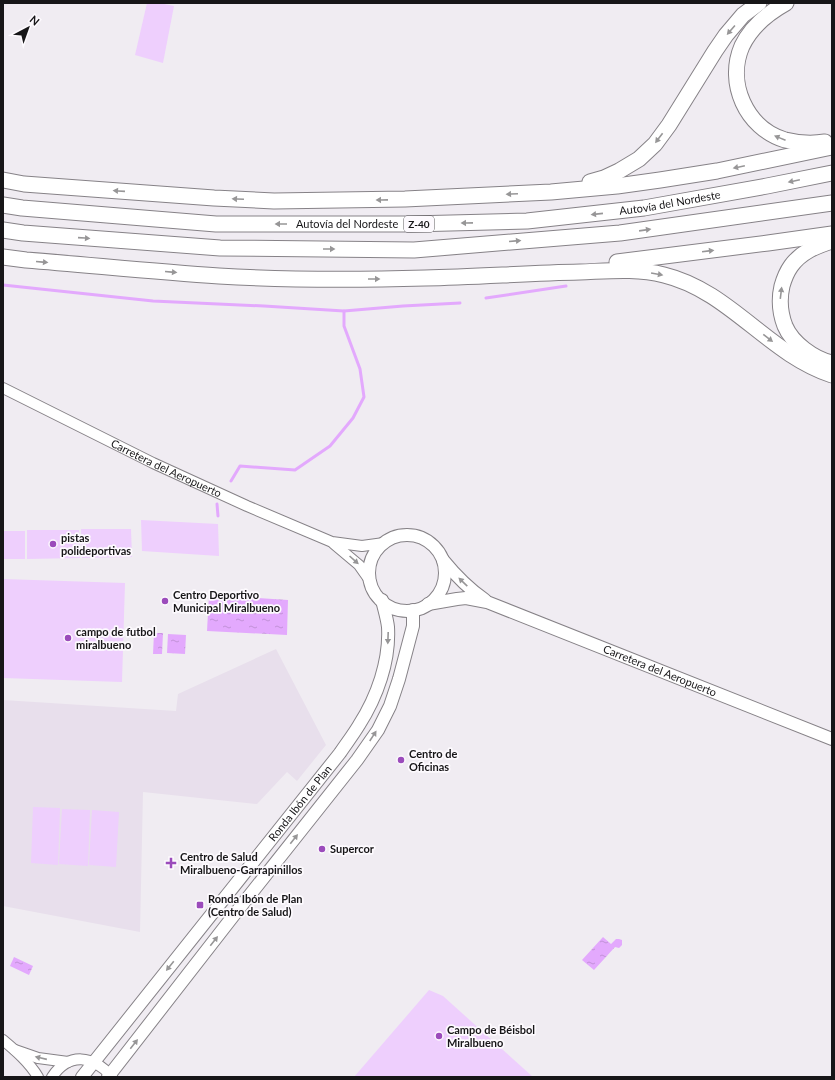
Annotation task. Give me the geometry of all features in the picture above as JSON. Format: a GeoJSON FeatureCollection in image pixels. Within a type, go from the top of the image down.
{"type":"FeatureCollection","features":[{"type":"Feature","properties":{"kind":"highway"},"geometry":{"type":"LineString","coordinates":[[551,192],[604,178],[639,159],[655,144],[669,125],[714,51],[726,35],[743,15],[759,3]]}},
{"type":"Feature","properties":{"kind":"highway"},"geometry":{"type":"LineString","coordinates":[[786,3],[770,12],[759,22],[743,45],[738,57],[736,72],[740,96],[745,108],[752,117],[760,126],[773,135],[786,140],[798,142],[820,142],[832,140]]}},
{"type":"Feature","properties":{"kind":"highway"},"geometry":{"type":"LineString","coordinates":[[3,180],[24,184],[274,201],[406,199],[551,192],[617,186],[717,171],[832,147]]}},
{"type":"Feature","properties":{"kind":"highway","name":"Autovía del Nordeste"},"geometry":{"type":"LineString","coordinates":[[3,205],[22,208],[216,224],[411,224],[527,221],[644,208],[832,173]]}},
{"type":"Feature","properties":{"kind":"highway","name":"Autovía del Nordeste"},"geometry":{"type":"LineString","coordinates":[[3,230],[23,233],[220,248],[414,250],[620,233],[832,204]]}},
{"type":"Feature","properties":{"kind":"highway"},"geometry":{"type":"LineString","coordinates":[[544,272],[768,244],[832,234]]}},
{"type":"Feature","properties":{"kind":"highway"},"geometry":{"type":"LineString","coordinates":[[832,241],[817,245],[803,254],[791,265],[785,276],[780,295],[781,312],[785,327],[796,342],[808,352],[825,362],[832,363]]}},
{"type":"Feature","properties":{"kind":"highway"},"geometry":{"type":"LineString","coordinates":[[3,257],[219,276],[307,279],[425,278],[544,272],[639,270],[684,281],[702,290],[722,302],[784,351],[802,363],[832,375]]}},
{"type":"Feature","properties":{"kind":"main road","name":"Carretera del Aeropuerto"},"geometry":{"type":"LineString","coordinates":[[384,543],[395,537],[403,535],[417,536],[430,543],[436,548],[442,559],[462,581],[487,602]]}},
{"type":"Feature","properties":{"kind":"main road"},"geometry":{"type":"LineString","coordinates":[[371,582],[370,564],[375,553],[384,543]]}},
{"type":"Feature","properties":{"kind":"main road","name":"Carretera del Aeropuerto"},"geometry":{"type":"LineString","coordinates":[[428,604],[440,592],[443,584],[444,571],[442,559]]}},
{"type":"Feature","properties":{"kind":"main road","name":"Carretera del Aeropuerto"},"geometry":{"type":"LineString","coordinates":[[371,582],[375,592],[382,600],[396,609],[413,610],[428,604],[466,598],[487,602],[832,739]]}},
{"type":"Feature","properties":{"kind":"main road","name":"Ronda Ibón de Plan"},"geometry":{"type":"LineString","coordinates":[[82,1077],[340,753],[360,724],[377,692],[384,669],[388,627],[382,600]]}},
{"type":"Feature","properties":{"kind":"main road","name":"Ronda Ibón de Plan"},"geometry":{"type":"LineString","coordinates":[[110,1076],[234,915],[357,760],[378,730],[390,706],[399,679],[413,626],[413,610]]}},
{"type":"Feature","properties":{"kind":"street","name":"Carretera del Aeropuerto"},"geometry":{"type":"LineString","coordinates":[[3,388],[160,466],[233,500],[332,542],[362,546],[384,543]]}},
{"type":"Feature","properties":{"kind":"street","name":"Carretera del Aeropuerto"},"geometry":{"type":"LineString","coordinates":[[332,542],[359,565],[371,582]]}},
{"type":"Feature","properties":{"kind":"street"},"geometry":{"type":"LineString","coordinates":[[3,1040],[30,1065],[38,1077]]}},
{"type":"Feature","properties":{"kind":"street"},"geometry":{"type":"LineString","coordinates":[[15,1050],[44,1060],[68,1062],[82,1059],[94,1062],[110,1076]]}},
{"type":"Feature","properties":{"kind":"street"},"geometry":{"type":"LineString","coordinates":[[52,1077],[68,1062]]}},
{"type":"Feature","properties":{"kind":"shaded area"},"geometry":{"type":"Polygon","coordinates":[[[147,3],[159,3],[174,6],[163,63],[135,55],[147,3]]]}},
{"type":"Feature","properties":{"kind":"shaded area"},"geometry":{"type":"Polygon","coordinates":[[[141,520],[218,524],[219,556],[142,551],[141,520]]]}},
{"type":"Feature","properties":{"kind":"shaded area"},"geometry":{"type":"Polygon","coordinates":[[[81,529],[131,529],[132,557],[82,558],[81,529]]]}},
{"type":"Feature","properties":{"kind":"shaded area","name":"pistas polideportivas"},"geometry":{"type":"Polygon","coordinates":[[[27,530],[79,530],[80,558],[27,559],[27,530]]]}},
{"type":"Feature","properties":{"kind":"shaded area"},"geometry":{"type":"Polygon","coordinates":[[[3,531],[25,531],[25,559],[3,559],[3,531]]]}},
{"type":"Feature","properties":{"kind":"shaded area"},"geometry":{"type":"Polygon","coordinates":[[[3,579],[125,583],[122,682],[3,678],[3,579]]]}},
{"type":"Feature","properties":{"kind":"shaded area"},"geometry":{"type":"Polygon","coordinates":[[[276,649],[326,745],[297,781],[287,772],[257,804],[143,792],[140,932],[3,906],[3,700],[176,711],[178,694],[276,649]]]}},
{"type":"Feature","properties":{"kind":"shaded area"},"geometry":{"type":"Polygon","coordinates":[[[33,807],[60,808],[58,865],[31,863],[33,807]]]}},
{"type":"Feature","properties":{"kind":"shaded area"},"geometry":{"type":"Polygon","coordinates":[[[62,809],[90,810],[88,866],[59,864],[62,809]]]}},
{"type":"Feature","properties":{"kind":"shaded area"},"geometry":{"type":"Polygon","coordinates":[[[92,810],[119,812],[116,867],[89,865],[92,810]]]}},
{"type":"Feature","properties":{"kind":"shaded area","name":"Campo de Béisbol Miralbueno"},"geometry":{"type":"Polygon","coordinates":[[[429,990],[443,996],[533,1077],[354,1077],[429,990]]]}},
{"type":"Feature","properties":{"kind":"water"},"geometry":{"type":"Polygon","coordinates":[[[209,595],[288,600],[287,635],[207,631],[209,595]]]}},
{"type":"Feature","properties":{"kind":"water"},"geometry":{"type":"Polygon","coordinates":[[[154,633],[163,633],[162,654],[153,654],[154,633]]]}},
{"type":"Feature","properties":{"kind":"water"},"geometry":{"type":"Polygon","coordinates":[[[168,634],[186,635],[185,654],[167,653],[168,634]]]}},
{"type":"Feature","properties":{"kind":"water"},"geometry":{"type":"Polygon","coordinates":[[[603,937],[611,944],[616,939],[622,940],[622,945],[619,948],[615,947],[594,970],[582,960],[603,937]]]}},
{"type":"Feature","properties":{"kind":"water"},"geometry":{"type":"Polygon","coordinates":[[[14,957],[33,966],[29,975],[10,966],[14,957]]]}},
{"type":"Feature","properties":{"kind":"waterway"},"geometry":{"type":"LineString","coordinates":[[3,285],[153,301],[344,311],[460,303]]}},
{"type":"Feature","properties":{"kind":"waterway"},"geometry":{"type":"LineString","coordinates":[[486,298],[566,286]]}},
{"type":"Feature","properties":{"kind":"waterway"},"geometry":{"type":"LineString","coordinates":[[231,481],[240,466],[295,470],[330,446],[353,418],[364,397],[360,369],[344,326],[344,311]]}},
{"type":"Feature","properties":{"kind":"waterway"},"geometry":{"type":"LineString","coordinates":[[217,504],[218,516]]}},
{"type":"Feature","properties":{"kind":"place","name":"pistas polideportivas"},"geometry":{"type":"Point","coordinates":[53,544]}},
{"type":"Feature","properties":{"kind":"place","name":"Centro Deportivo Municipal Miralbueno"},"geometry":{"type":"Point","coordinates":[165,601]}},
{"type":"Feature","properties":{"kind":"place","name":"campo de futbol miralbueno"},"geometry":{"type":"Point","coordinates":[68,638]}},
{"type":"Feature","properties":{"kind":"place","name":"Centro de Oficinas"},"geometry":{"type":"Point","coordinates":[401,760]}},
{"type":"Feature","properties":{"kind":"place","name":"Supercor"},"geometry":{"type":"Point","coordinates":[322,849]}},
{"type":"Feature","properties":{"kind":"place","name":"Centro de Salud Miralbueno-Garrapinillos"},"geometry":{"type":"Point","coordinates":[171,863]}},
{"type":"Feature","properties":{"kind":"place","name":"Ronda Ibón de Plan (Centro de Salud)"},"geometry":{"type":"Point","coordinates":[200,905]}},
{"type":"Feature","properties":{"kind":"place","name":"Campo de Béisbol Miralbueno"},"geometry":{"type":"Point","coordinates":[439,1036]}}]}
